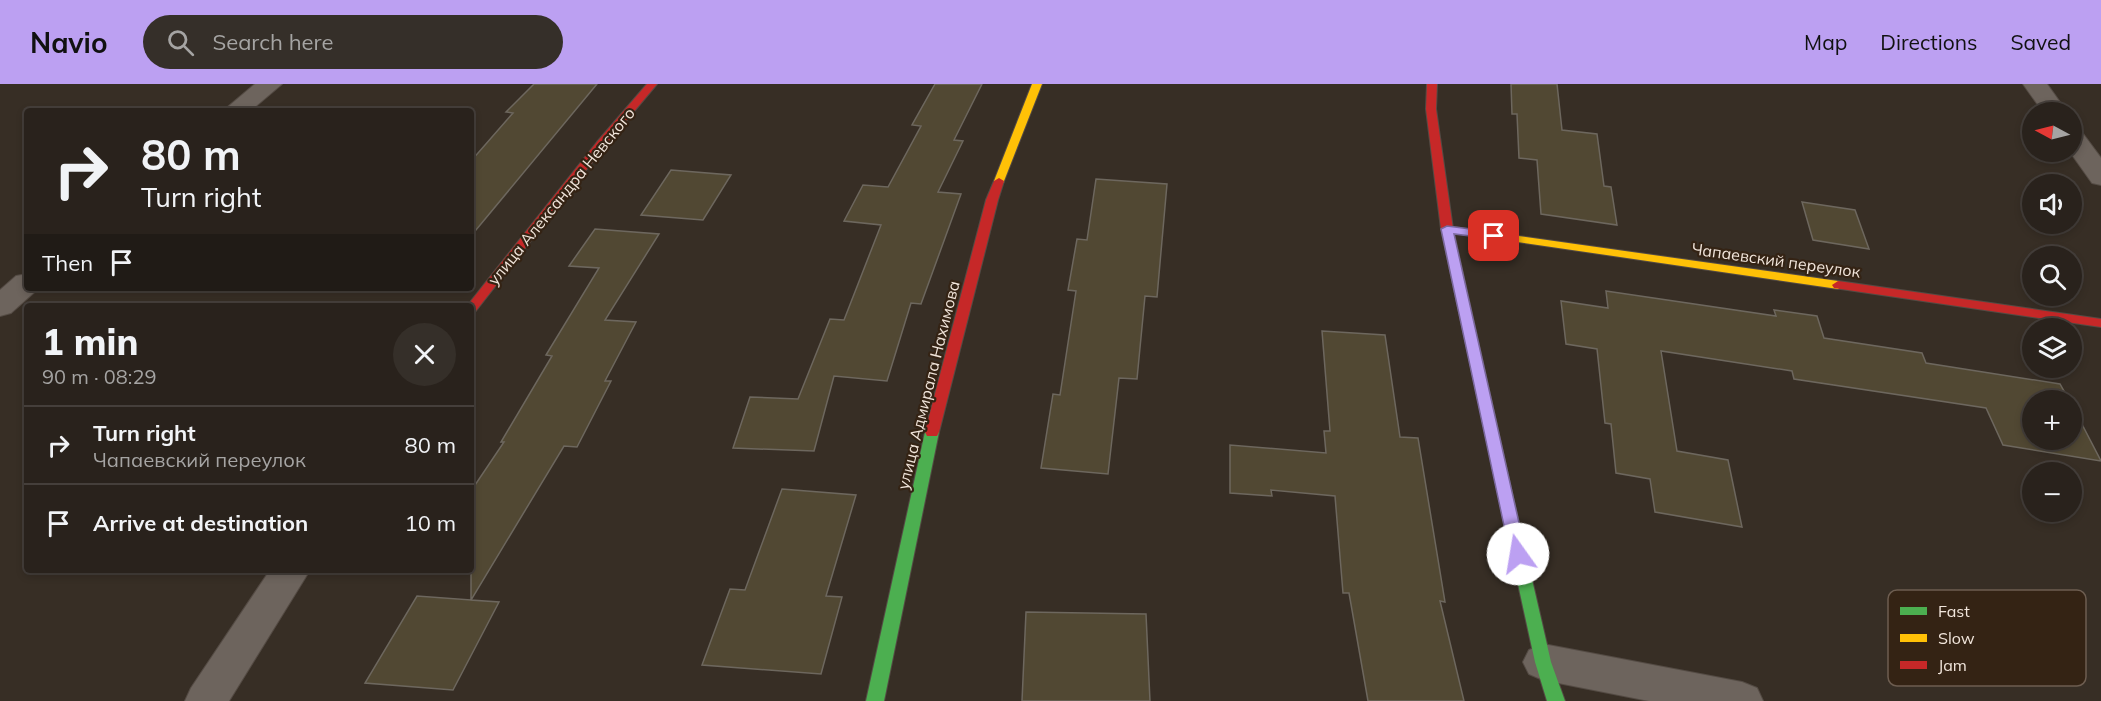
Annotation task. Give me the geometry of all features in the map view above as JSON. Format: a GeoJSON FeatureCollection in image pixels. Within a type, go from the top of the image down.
{"type":"FeatureCollection","features":[{"type":"Feature","properties":{"kind":"street"},"geometry":{"type":"LineString","coordinates":[[239,108],[270,84]]}},
{"type":"Feature","properties":{"kind":"street","name":"улица Александра Невского"},"geometry":{"type":"LineString","coordinates":[[474,305],[601,144],[652,84]]}},
{"type":"Feature","properties":{"kind":"street","name":"улица Адмирала Нахимова"},"geometry":{"type":"LineString","coordinates":[[875,701],[881,664],[942,386],[992,200],[1037,84]]}},
{"type":"Feature","properties":{"kind":"street"},"geometry":{"type":"LineString","coordinates":[[1432,84],[1431,109],[1447,229],[1543,662],[1556,701]]}},
{"type":"Feature","properties":{"kind":"street"},"geometry":{"type":"LineString","coordinates":[[2035,84],[2048,102]]}},
{"type":"Feature","properties":{"kind":"street"},"geometry":{"type":"LineString","coordinates":[[2082,150],[2101,177]]}},
{"type":"Feature","properties":{"kind":"street","name":"Чапаевский переулок"},"geometry":{"type":"LineString","coordinates":[[1447,229],[2101,323]]}},
{"type":"Feature","properties":{"kind":"street"},"geometry":{"type":"LineString","coordinates":[[0,306],[24,286]]}},
{"type":"Feature","properties":{"kind":"street"},"geometry":{"type":"LineString","coordinates":[[206,701],[289,573]]}},
{"type":"Feature","properties":{"kind":"street"},"geometry":{"type":"LineString","coordinates":[[1543,662],[1742,701]]}},
{"type":"Feature","properties":{"kind":"building"},"geometry":{"type":"Polygon","coordinates":[[[534,84],[597,84],[474,232],[474,158],[513,113],[506,112],[534,84]]]}},
{"type":"Feature","properties":{"kind":"building"},"geometry":{"type":"Polygon","coordinates":[[[935,84],[982,84],[954,140],[963,141],[938,192],[961,194],[921,304],[911,303],[887,381],[834,376],[814,451],[733,448],[750,397],[798,399],[830,319],[844,320],[881,225],[844,221],[863,185],[888,187],[921,126],[912,125],[935,84]]]}},
{"type":"Feature","properties":{"kind":"building"},"geometry":{"type":"Polygon","coordinates":[[[1511,84],[1557,84],[1562,130],[1597,134],[1604,186],[1611,187],[1617,225],[1541,214],[1537,160],[1519,158],[1517,114],[1512,114],[1511,84]]]}},
{"type":"Feature","properties":{"kind":"building"},"geometry":{"type":"Polygon","coordinates":[[[671,170],[731,175],[703,220],[641,215],[671,170]]]}},
{"type":"Feature","properties":{"kind":"building"},"geometry":{"type":"Polygon","coordinates":[[[1096,179],[1167,184],[1157,297],[1145,296],[1137,379],[1119,378],[1108,474],[1041,468],[1053,394],[1060,395],[1076,291],[1068,290],[1077,239],[1087,240],[1096,179]]]}},
{"type":"Feature","properties":{"kind":"building"},"geometry":{"type":"Polygon","coordinates":[[[1802,202],[1855,210],[1869,249],[1813,240],[1802,202]]]}},
{"type":"Feature","properties":{"kind":"building"},"geometry":{"type":"Polygon","coordinates":[[[595,229],[659,234],[605,320],[636,322],[605,381],[611,381],[577,447],[564,446],[471,600],[471,573],[474,573],[474,487],[504,442],[501,442],[552,356],[546,355],[599,268],[569,266],[595,229]]]}},
{"type":"Feature","properties":{"kind":"building"},"geometry":{"type":"Polygon","coordinates":[[[1606,291],[1776,316],[1774,310],[1817,316],[1824,338],[1922,353],[1926,363],[2060,384],[2063,390],[2022,390],[2022,448],[2003,445],[1986,408],[1794,379],[1792,371],[1661,351],[1677,451],[1728,460],[1742,527],[1655,512],[1650,479],[1616,473],[1611,424],[1605,423],[1597,349],[1566,344],[1561,301],[1608,308],[1606,291]]]}},
{"type":"Feature","properties":{"kind":"building"},"geometry":{"type":"Polygon","coordinates":[[[1322,331],[1385,335],[1400,437],[1418,438],[1445,602],[1440,601],[1464,701],[1368,701],[1349,593],[1343,593],[1335,496],[1271,490],[1272,496],[1230,493],[1230,445],[1326,453],[1324,431],[1330,431],[1322,331]]]}},
{"type":"Feature","properties":{"kind":"building"},"geometry":{"type":"Polygon","coordinates":[[[2082,424],[2101,461],[2034,450],[2082,450],[2082,424]]]}},
{"type":"Feature","properties":{"kind":"building"},"geometry":{"type":"Polygon","coordinates":[[[782,489],[856,495],[826,596],[842,597],[821,674],[702,665],[730,589],[745,590],[782,489]]]}},
{"type":"Feature","properties":{"kind":"building"},"geometry":{"type":"Polygon","coordinates":[[[417,596],[499,602],[453,690],[365,683],[417,596]]]}},
{"type":"Feature","properties":{"kind":"building"},"geometry":{"type":"Polygon","coordinates":[[[1026,612],[1146,614],[1150,701],[1022,701],[1026,612]]]}},
{"type":"Feature","properties":{"kind":"traffic: fast"},"geometry":{"type":"LineString","coordinates":[[875,701],[932,432]]}},
{"type":"Feature","properties":{"kind":"traffic: fast"},"geometry":{"type":"LineString","coordinates":[[1506,497],[1543,662],[1556,701]]}},
{"type":"Feature","properties":{"kind":"traffic: slow"},"geometry":{"type":"LineString","coordinates":[[999,181],[1037,84]]}},
{"type":"Feature","properties":{"kind":"traffic: slow"},"geometry":{"type":"LineString","coordinates":[[1447,229],[1838,285]]}},
{"type":"Feature","properties":{"kind":"traffic: jam"},"geometry":{"type":"LineString","coordinates":[[474,305],[601,144],[652,84]]}},
{"type":"Feature","properties":{"kind":"traffic: jam"},"geometry":{"type":"LineString","coordinates":[[1432,84],[1431,109],[1447,229],[1506,497]]}},
{"type":"Feature","properties":{"kind":"traffic: jam"},"geometry":{"type":"LineString","coordinates":[[932,432],[992,200],[999,181]]}},
{"type":"Feature","properties":{"kind":"traffic: jam"},"geometry":{"type":"LineString","coordinates":[[1838,285],[2101,323]]}},
{"type":"Feature","properties":{"kind":"route"},"geometry":{"type":"LineString","coordinates":[[1494,236],[1447,229],[1518,554]]}}]}
